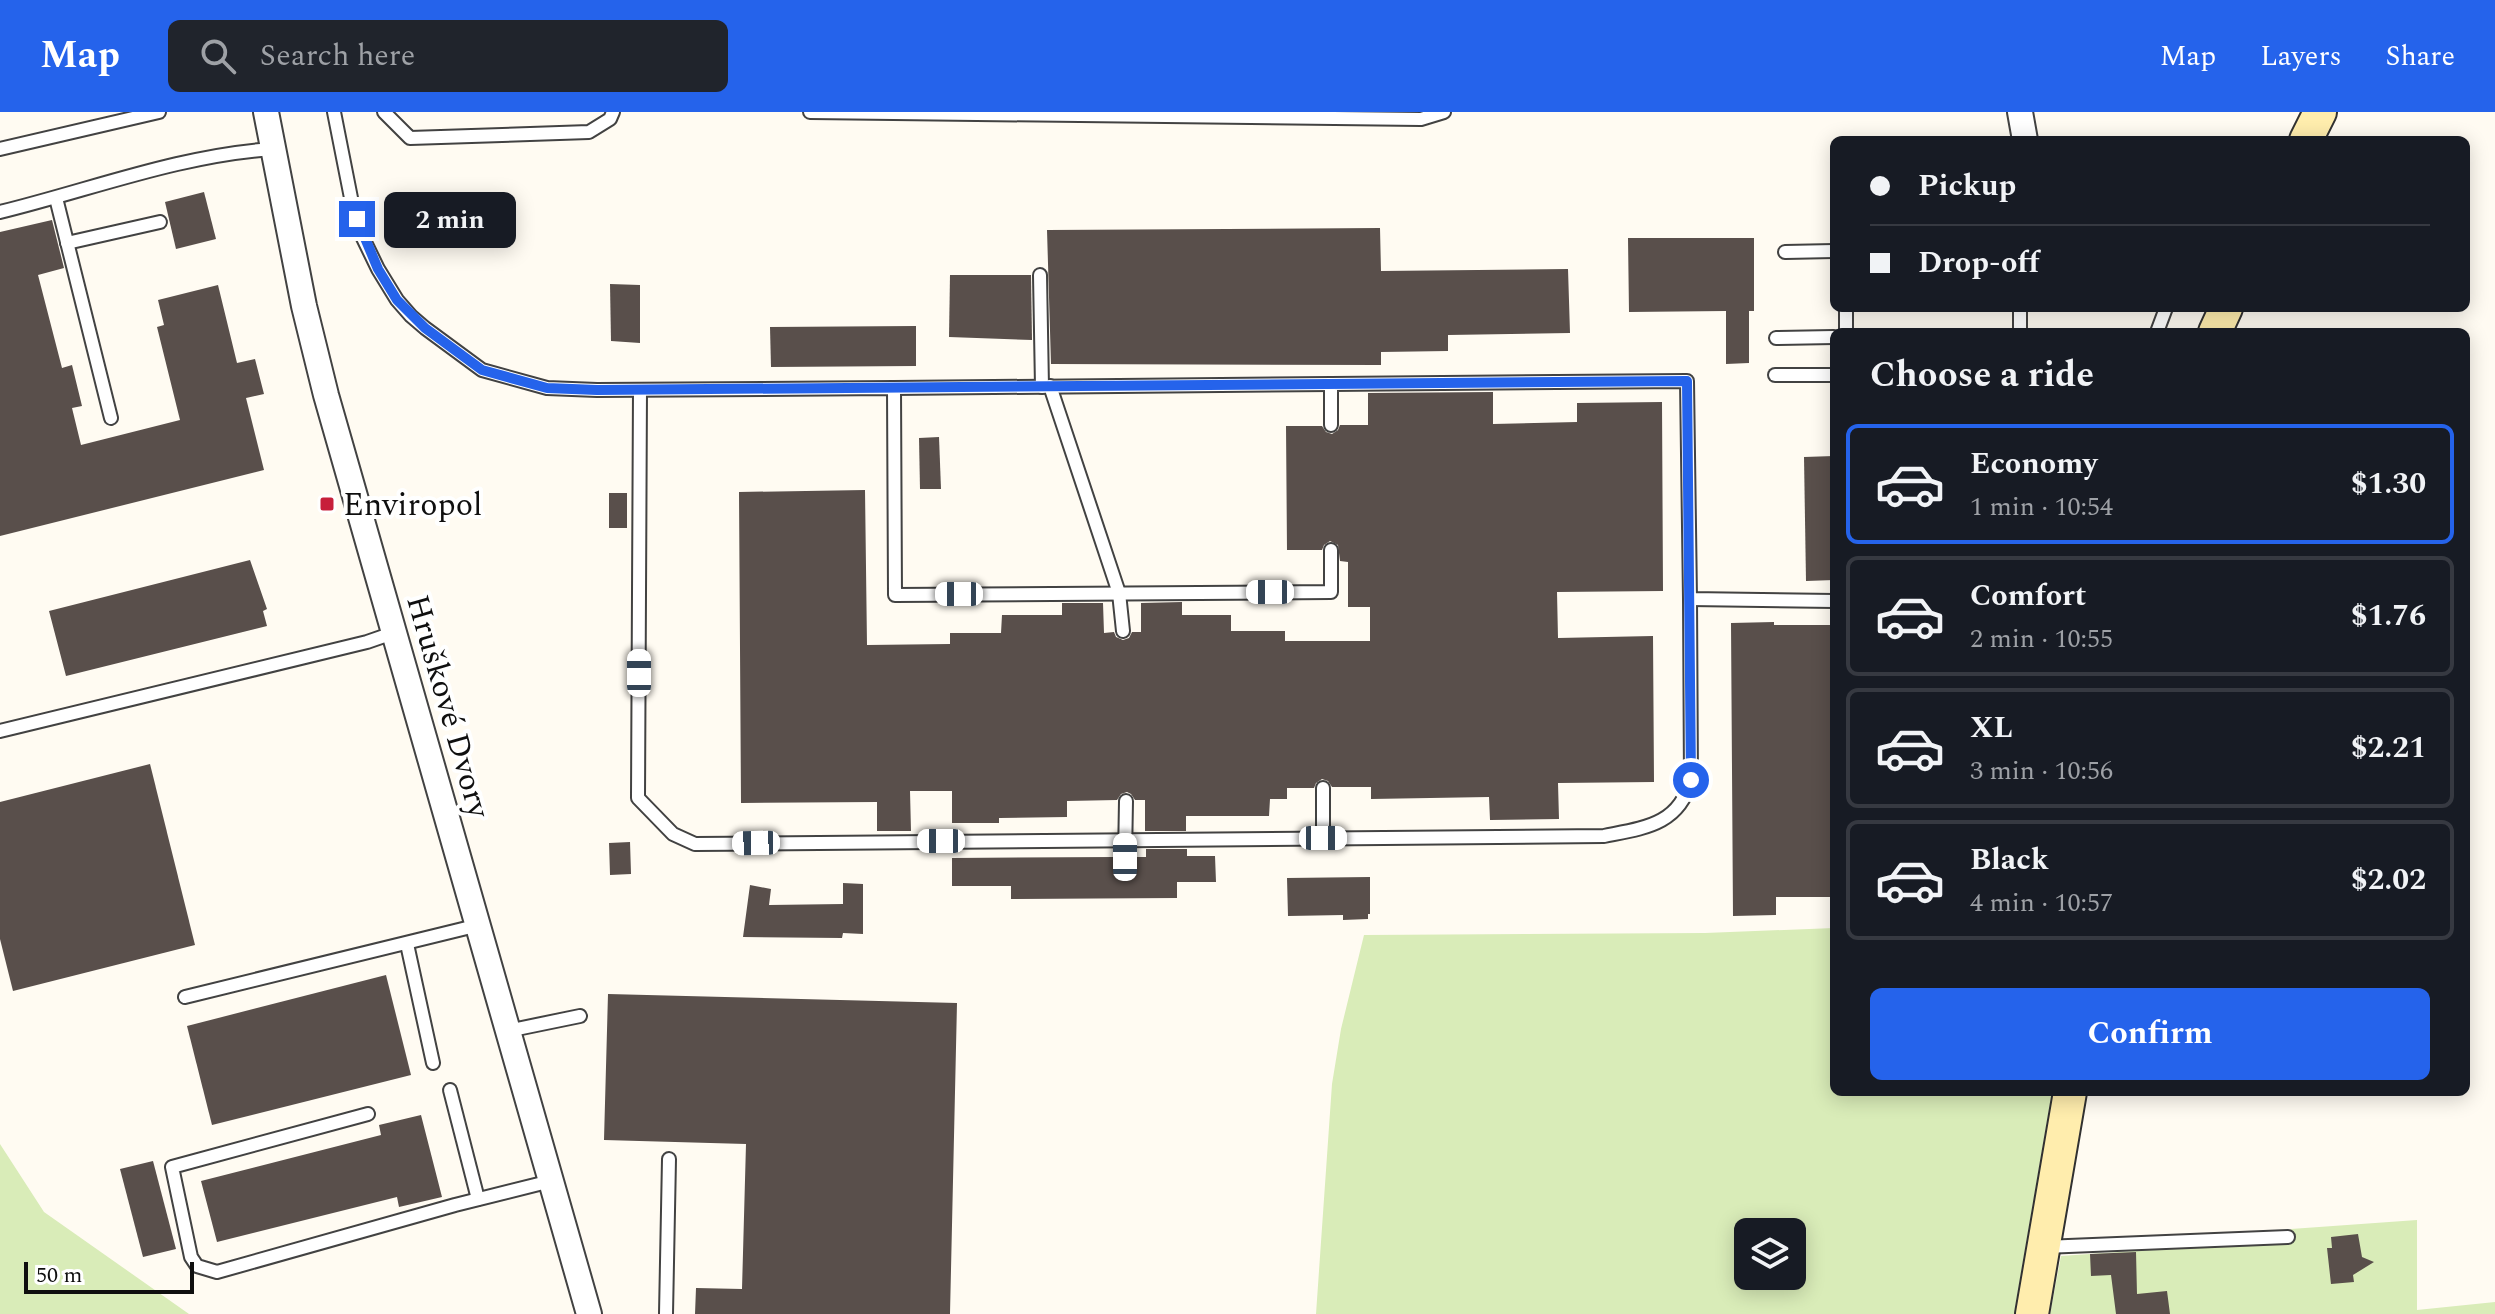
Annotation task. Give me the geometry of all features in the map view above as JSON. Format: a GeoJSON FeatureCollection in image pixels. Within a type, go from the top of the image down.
{"type":"FeatureCollection","features":[{"type":"Feature","properties":{"kind":"street","name":"Hruškové Dvory"},"geometry":{"type":"LineString","coordinates":[[266,112],[304,306],[326,395],[589,1314]]}},
{"type":"Feature","properties":{"kind":"street"},"geometry":{"type":"LineString","coordinates":[[2020,112],[2024,136]]}},
{"type":"Feature","properties":{"kind":"street"},"geometry":{"type":"LineString","coordinates":[[2308,136],[2320,112]]}},
{"type":"Feature","properties":{"kind":"street"},"geometry":{"type":"LineString","coordinates":[[2032,1314],[2069,1096]]}},
{"type":"Feature","properties":{"kind":"lane"},"geometry":{"type":"LineString","coordinates":[[0,149],[159,112]]}},
{"type":"Feature","properties":{"kind":"lane"},"geometry":{"type":"LineString","coordinates":[[334,112],[352,203],[362,236],[397,300],[425,328],[482,370],[547,388],[640,390],[1687,381],[1691,780],[1686,798],[1674,813],[1648,828],[1604,836],[695,844],[673,834],[638,798],[640,390]]}},
{"type":"Feature","properties":{"kind":"lane"},"geometry":{"type":"LineString","coordinates":[[384,112],[410,138],[589,132],[610,119],[613,112]]}},
{"type":"Feature","properties":{"kind":"lane"},"geometry":{"type":"LineString","coordinates":[[810,112],[1421,119],[1444,112]]}},
{"type":"Feature","properties":{"kind":"lane"},"geometry":{"type":"LineString","coordinates":[[0,212],[188,162],[239,151],[273,149]]}},
{"type":"Feature","properties":{"kind":"lane"},"geometry":{"type":"LineString","coordinates":[[56,198],[111,418]]}},
{"type":"Feature","properties":{"kind":"lane"},"geometry":{"type":"LineString","coordinates":[[67,243],[160,222]]}},
{"type":"Feature","properties":{"kind":"lane"},"geometry":{"type":"LineString","coordinates":[[1785,252],[1830,251]]}},
{"type":"Feature","properties":{"kind":"lane"},"geometry":{"type":"LineString","coordinates":[[1040,275],[1046,386],[1119,593],[1123,631]]}},
{"type":"Feature","properties":{"kind":"lane"},"geometry":{"type":"LineString","coordinates":[[1776,338],[1830,337]]}},
{"type":"Feature","properties":{"kind":"lane"},"geometry":{"type":"LineString","coordinates":[[1775,375],[1830,375]]}},
{"type":"Feature","properties":{"kind":"lane"},"geometry":{"type":"LineString","coordinates":[[1331,384],[1331,425]]}},
{"type":"Feature","properties":{"kind":"lane"},"geometry":{"type":"LineString","coordinates":[[894,388],[895,595],[1331,592],[1331,550]]}},
{"type":"Feature","properties":{"kind":"lane"},"geometry":{"type":"LineString","coordinates":[[1690,599],[1830,601]]}},
{"type":"Feature","properties":{"kind":"lane"},"geometry":{"type":"LineString","coordinates":[[0,731],[367,642],[393,633]]}},
{"type":"Feature","properties":{"kind":"lane"},"geometry":{"type":"LineString","coordinates":[[1323,788],[1323,838]]}},
{"type":"Feature","properties":{"kind":"lane"},"geometry":{"type":"LineString","coordinates":[[1125,857],[1126,801]]}},
{"type":"Feature","properties":{"kind":"lane"},"geometry":{"type":"LineString","coordinates":[[185,997],[479,925]]}},
{"type":"Feature","properties":{"kind":"lane"},"geometry":{"type":"LineString","coordinates":[[407,944],[433,1063]]}},
{"type":"Feature","properties":{"kind":"lane"},"geometry":{"type":"LineString","coordinates":[[507,1031],[580,1016]]}},
{"type":"Feature","properties":{"kind":"lane"},"geometry":{"type":"LineString","coordinates":[[450,1090],[478,1199]]}},
{"type":"Feature","properties":{"kind":"lane"},"geometry":{"type":"LineString","coordinates":[[368,1114],[172,1167],[191,1257],[197,1266],[217,1272],[551,1181]]}},
{"type":"Feature","properties":{"kind":"lane"},"geometry":{"type":"LineString","coordinates":[[666,1314],[669,1159]]}},
{"type":"Feature","properties":{"kind":"lane"},"geometry":{"type":"LineString","coordinates":[[2044,1247],[2288,1237]]}},
{"type":"Feature","properties":{"kind":"green space"},"geometry":{"type":"Polygon","coordinates":[[[1830,928],[1830,1096],[2051,1096],[2014,1314],[1316,1314],[1332,1084],[1341,1029],[1364,935],[1705,933],[1830,928]]]}},
{"type":"Feature","properties":{"kind":"green space"},"geometry":{"type":"Polygon","coordinates":[[[0,1144],[44,1212],[189,1314],[0,1314],[0,1144]]]}},
{"type":"Feature","properties":{"kind":"green space"},"geometry":{"type":"Polygon","coordinates":[[[2417,1220],[2417,1310],[2495,1302],[2495,1314],[2050,1314],[2061,1256],[2291,1240],[2291,1229],[2417,1220]]]}},
{"type":"Feature","properties":{"kind":"building"},"geometry":{"type":"Polygon","coordinates":[[[204,192],[216,239],[176,249],[165,202],[204,192]]]}},
{"type":"Feature","properties":{"kind":"building"},"geometry":{"type":"Polygon","coordinates":[[[52,220],[64,268],[38,275],[62,368],[72,365],[82,406],[72,408],[81,445],[180,420],[157,327],[164,325],[158,300],[218,285],[237,363],[255,359],[264,394],[246,398],[264,470],[0,536],[0,232],[52,220]]]}},
{"type":"Feature","properties":{"kind":"building"},"geometry":{"type":"Polygon","coordinates":[[[1380,228],[1381,271],[1568,269],[1570,333],[1448,335],[1448,351],[1381,352],[1381,365],[1051,364],[1047,230],[1380,228]]]}},
{"type":"Feature","properties":{"kind":"building"},"geometry":{"type":"Polygon","coordinates":[[[1628,238],[1754,238],[1754,311],[1749,311],[1749,363],[1726,364],[1726,311],[1629,312],[1628,238]]]}},
{"type":"Feature","properties":{"kind":"building"},"geometry":{"type":"Polygon","coordinates":[[[950,275],[1031,275],[1032,340],[949,337],[950,275]]]}},
{"type":"Feature","properties":{"kind":"building"},"geometry":{"type":"Polygon","coordinates":[[[610,284],[640,285],[640,343],[611,341],[610,284]]]}},
{"type":"Feature","properties":{"kind":"building"},"geometry":{"type":"Polygon","coordinates":[[[916,326],[916,366],[771,367],[770,327],[916,326]]]}},
{"type":"Feature","properties":{"kind":"building"},"geometry":{"type":"Polygon","coordinates":[[[1493,392],[1493,424],[1577,422],[1577,403],[1662,402],[1663,591],[1557,592],[1558,638],[1653,636],[1654,782],[1558,783],[1559,819],[1490,820],[1489,797],[1371,799],[1371,787],[1332,787],[1322,779],[1314,788],[1287,788],[1287,799],[1270,799],[1269,816],[1186,816],[1186,831],[1145,831],[1145,800],[1135,800],[1127,792],[1117,800],[1067,801],[1067,817],[999,818],[999,823],[952,823],[952,791],[910,791],[911,831],[877,831],[877,802],[741,803],[739,492],[865,490],[867,645],[950,644],[950,633],[1001,633],[1002,615],[1062,615],[1062,603],[1103,603],[1104,633],[1114,632],[1116,637],[1123,640],[1129,638],[1132,632],[1141,632],[1141,603],[1182,602],[1182,615],[1231,615],[1231,631],[1285,631],[1285,641],[1370,641],[1370,607],[1348,607],[1348,562],[1340,561],[1338,545],[1330,541],[1322,550],[1287,550],[1286,426],[1322,426],[1332,434],[1340,425],[1368,425],[1368,393],[1493,392]]]}},
{"type":"Feature","properties":{"kind":"building"},"geometry":{"type":"Polygon","coordinates":[[[939,437],[941,489],[920,489],[919,438],[939,437]]]}},
{"type":"Feature","properties":{"kind":"building"},"geometry":{"type":"Polygon","coordinates":[[[1830,456],[1830,580],[1806,581],[1804,457],[1830,456]]]}},
{"type":"Feature","properties":{"kind":"building"},"geometry":{"type":"Polygon","coordinates":[[[609,493],[627,493],[627,528],[609,528],[609,493]]]}},
{"type":"Feature","properties":{"kind":"building"},"geometry":{"type":"Polygon","coordinates":[[[250,560],[267,609],[263,611],[267,626],[66,676],[49,611],[250,560]]]}},
{"type":"Feature","properties":{"kind":"building"},"geometry":{"type":"Polygon","coordinates":[[[1731,623],[1830,625],[1830,897],[1776,897],[1776,915],[1733,916],[1731,623]]]}},
{"type":"Feature","properties":{"kind":"building"},"geometry":{"type":"Polygon","coordinates":[[[150,764],[195,945],[13,991],[0,939],[0,802],[150,764]]]}},
{"type":"Feature","properties":{"kind":"building"},"geometry":{"type":"Polygon","coordinates":[[[630,842],[631,874],[610,875],[609,843],[630,842]]]}},
{"type":"Feature","properties":{"kind":"building"},"geometry":{"type":"Polygon","coordinates":[[[1146,849],[1187,849],[1187,856],[1215,856],[1216,882],[1177,882],[1177,898],[1011,899],[1011,886],[952,886],[952,858],[1116,857],[1120,864],[1126,866],[1134,857],[1146,857],[1146,849]]]}},
{"type":"Feature","properties":{"kind":"building"},"geometry":{"type":"Polygon","coordinates":[[[1370,877],[1368,919],[1343,920],[1343,915],[1288,916],[1287,878],[1370,877]]]}},
{"type":"Feature","properties":{"kind":"building"},"geometry":{"type":"Polygon","coordinates":[[[843,883],[863,884],[863,934],[843,933],[842,938],[743,937],[750,885],[771,889],[769,905],[843,904],[843,883]]]}},
{"type":"Feature","properties":{"kind":"building"},"geometry":{"type":"Polygon","coordinates":[[[386,975],[411,1075],[212,1125],[187,1026],[386,975]]]}},
{"type":"Feature","properties":{"kind":"building"},"geometry":{"type":"Polygon","coordinates":[[[608,994],[957,1003],[950,1314],[695,1314],[696,1288],[742,1289],[746,1144],[604,1140],[608,994]]]}},
{"type":"Feature","properties":{"kind":"building"},"geometry":{"type":"Polygon","coordinates":[[[421,1115],[442,1197],[399,1207],[397,1197],[217,1242],[201,1181],[381,1135],[379,1125],[421,1115]]]}},
{"type":"Feature","properties":{"kind":"building"},"geometry":{"type":"Polygon","coordinates":[[[153,1161],[176,1249],[143,1257],[120,1169],[153,1161]]]}},
{"type":"Feature","properties":{"kind":"building"},"geometry":{"type":"Polygon","coordinates":[[[2358,1234],[2362,1257],[2374,1262],[2353,1275],[2354,1282],[2331,1284],[2327,1248],[2332,1248],[2331,1237],[2358,1234]]]}},
{"type":"Feature","properties":{"kind":"building"},"geometry":{"type":"Polygon","coordinates":[[[2136,1252],[2137,1294],[2167,1291],[2170,1314],[2116,1314],[2111,1275],[2091,1276],[2090,1254],[2136,1252]]]}},
{"type":"Feature","properties":{"kind":"place","name":"Enviropol"},"geometry":{"type":"Point","coordinates":[327,504]}},
{"type":"Feature","properties":{"kind":"route"},"geometry":{"type":"LineString","coordinates":[[357,219],[378,269],[411,316],[482,370],[547,388],[1687,381],[1691,780]]}}]}
